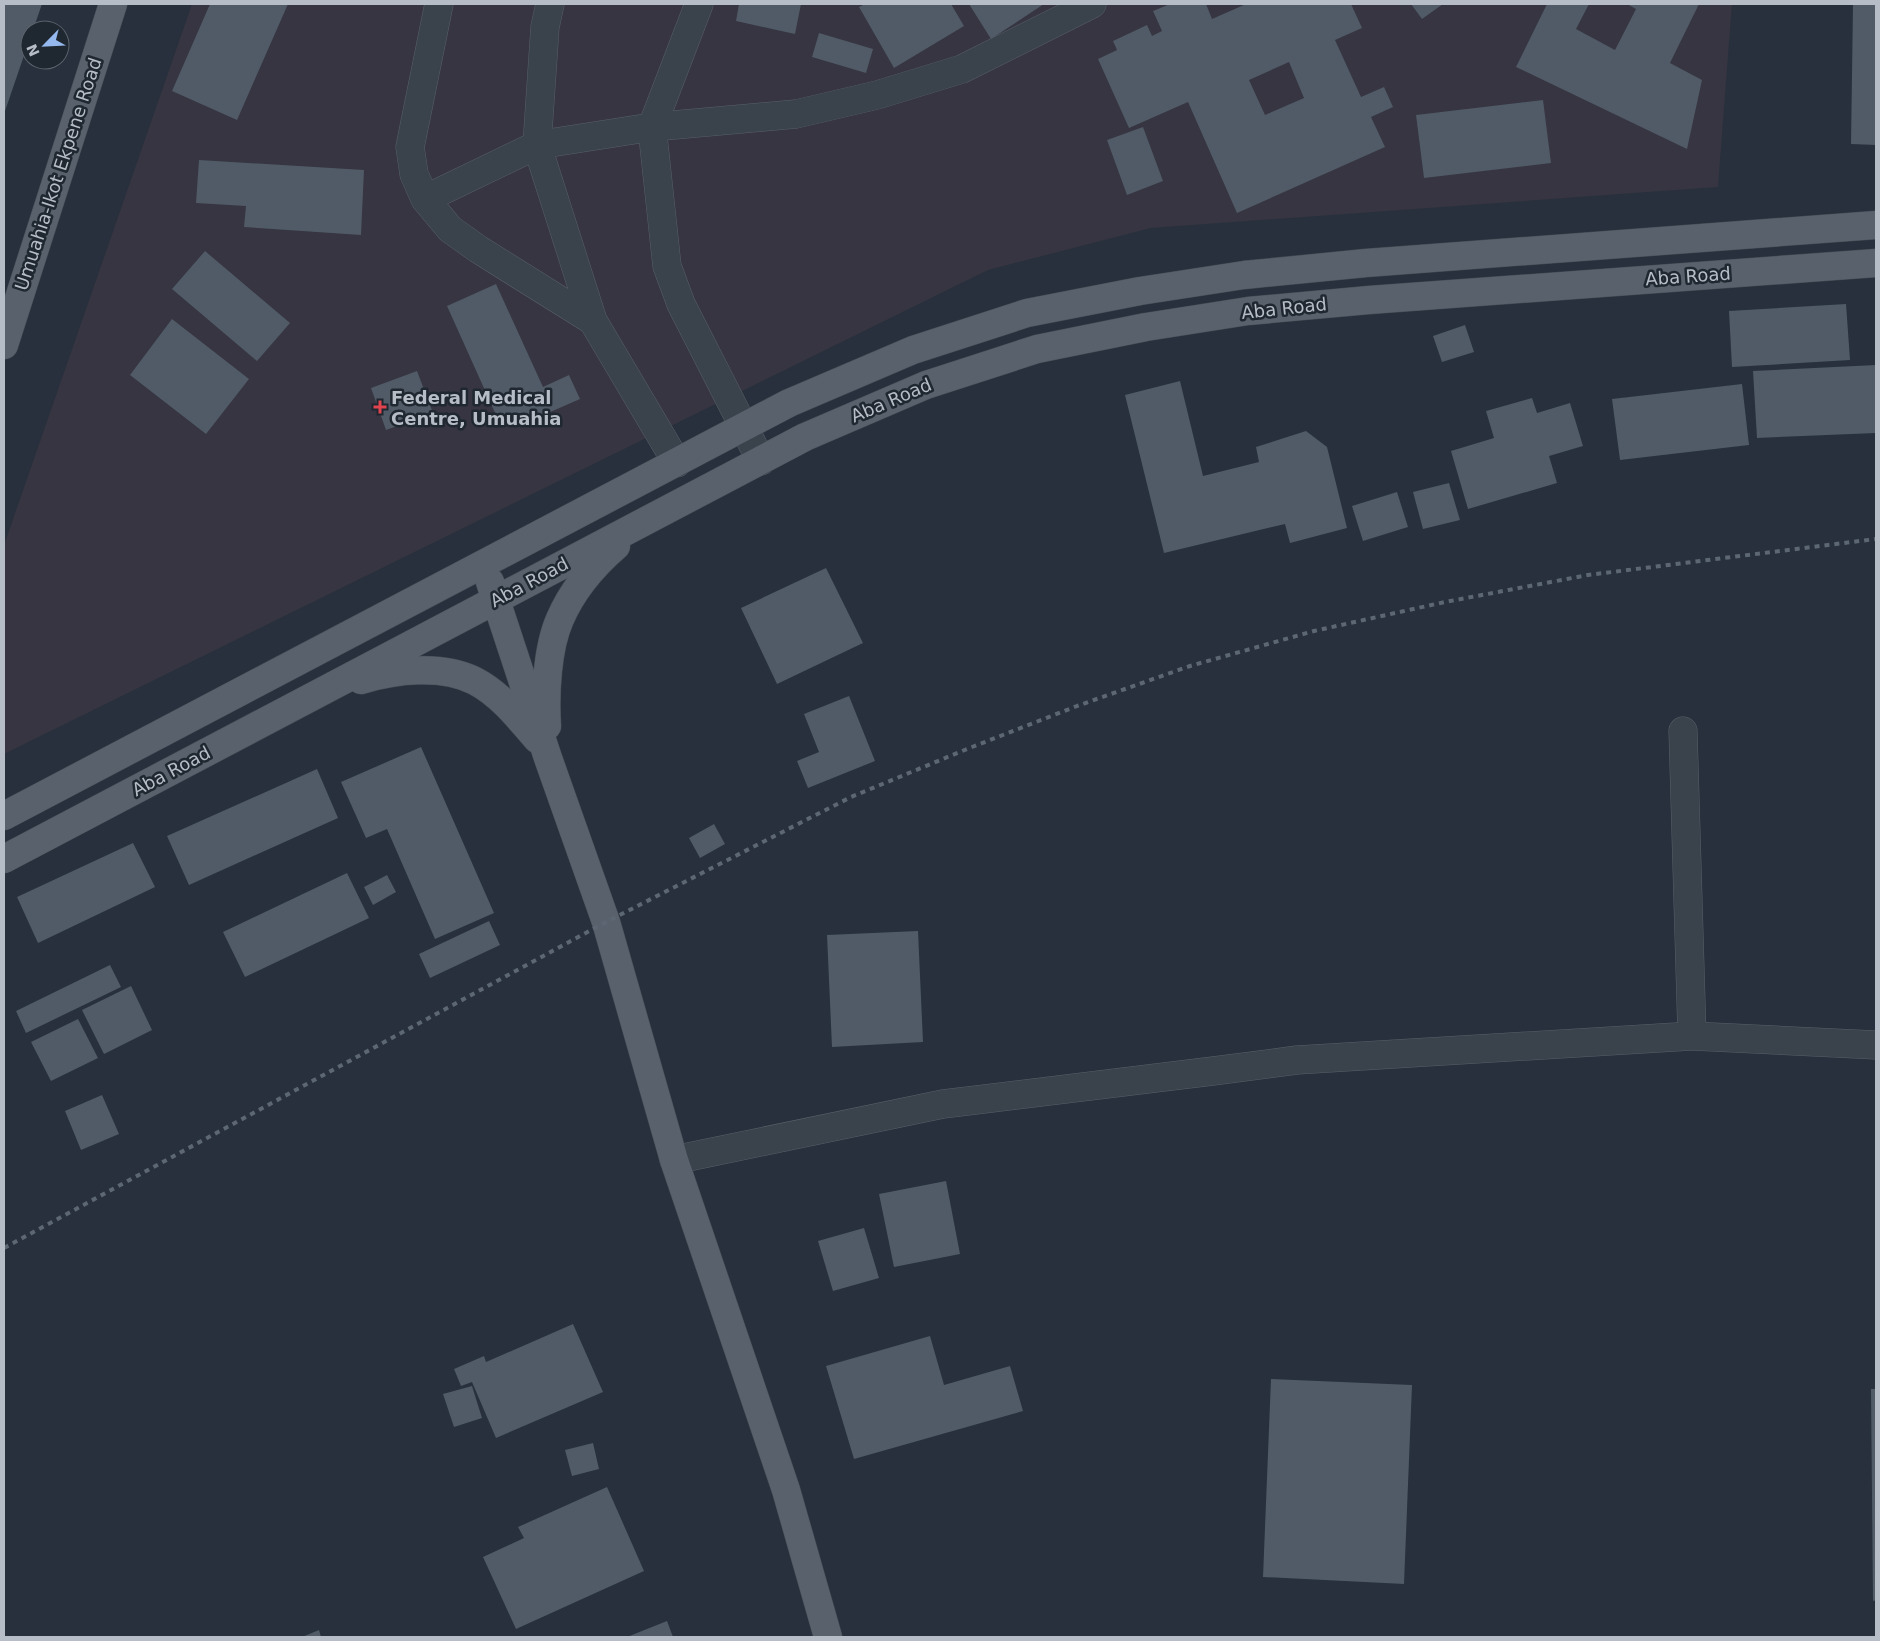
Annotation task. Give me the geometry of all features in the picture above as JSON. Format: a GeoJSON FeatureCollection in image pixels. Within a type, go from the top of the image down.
{"type":"FeatureCollection","features":[{"type":"Feature","properties":{"kind":"main road","name":"Umuahia-Ikot Ekpene Road"},"geometry":{"type":"LineString","coordinates":[[4,345],[113,4]]}},
{"type":"Feature","properties":{"kind":"main road","name":"Aba Road"},"geometry":{"type":"LineString","coordinates":[[4,816],[789,403],[913,350],[1037,312],[1140,290],[1244,275],[1366,263],[1876,226]]}},
{"type":"Feature","properties":{"kind":"main road"},"geometry":{"type":"LineString","coordinates":[[1654,242],[1658,279]]}},
{"type":"Feature","properties":{"kind":"main road","name":"Aba Road"},"geometry":{"type":"LineString","coordinates":[[4,859],[805,437],[926,385],[1046,347],[1146,327],[1248,311],[1369,300],[1876,263]]}},
{"type":"Feature","properties":{"kind":"main road"},"geometry":{"type":"LineString","coordinates":[[547,754],[547,677],[559,620],[574,594],[592,569],[640,524]]}},
{"type":"Feature","properties":{"kind":"main road"},"geometry":{"type":"LineString","coordinates":[[483,565],[497,599],[547,754],[606,922],[674,1160],[786,1490],[828,1637]]}},
{"type":"Feature","properties":{"kind":"main road"},"geometry":{"type":"LineString","coordinates":[[318,693],[372,677],[402,672],[429,670],[453,673],[475,681],[496,696],[514,712],[547,754]]}},
{"type":"Feature","properties":{"kind":"street"},"geometry":{"type":"LineString","coordinates":[[438,4],[410,147],[414,174],[425,199],[450,228],[471,244],[593,321]]}},
{"type":"Feature","properties":{"kind":"street"},"geometry":{"type":"LineString","coordinates":[[550,4],[545,26],[537,145],[593,321],[677,463]]}},
{"type":"Feature","properties":{"kind":"street"},"geometry":{"type":"LineString","coordinates":[[699,4],[652,127],[667,266],[681,304],[761,461]]}},
{"type":"Feature","properties":{"kind":"street"},"geometry":{"type":"LineString","coordinates":[[425,199],[537,145],[652,127],[796,114],[877,95],[962,69],[1092,4]]}},
{"type":"Feature","properties":{"kind":"street"},"geometry":{"type":"LineString","coordinates":[[1683,732],[1692,1036]]}},
{"type":"Feature","properties":{"kind":"street"},"geometry":{"type":"LineString","coordinates":[[674,1160],[943,1104],[1297,1060],[1692,1036],[1876,1044]]}},
{"type":"Feature","properties":{"kind":"shaded area","name":"Federal Medical Centre, Umuahia"},"geometry":{"type":"Polygon","coordinates":[[[192,4],[1732,4],[1718,187],[1151,228],[988,270],[4,754],[4,545],[192,4]]]}},
{"type":"Feature","properties":{"kind":"building"},"geometry":{"type":"Polygon","coordinates":[[[4,4],[42,4],[36,20],[20,20],[20,67],[4,114],[4,4]]]}},
{"type":"Feature","properties":{"kind":"building"},"geometry":{"type":"Polygon","coordinates":[[[210,4],[288,4],[237,120],[172,91],[210,4]]]}},
{"type":"Feature","properties":{"kind":"building"},"geometry":{"type":"Polygon","coordinates":[[[739,4],[801,4],[795,34],[736,21],[739,4]]]}},
{"type":"Feature","properties":{"kind":"building"},"geometry":{"type":"Polygon","coordinates":[[[865,4],[951,4],[964,26],[894,68],[859,7],[865,4]]]}},
{"type":"Feature","properties":{"kind":"building"},"geometry":{"type":"Polygon","coordinates":[[[969,4],[1044,4],[991,39],[969,4]]]}},
{"type":"Feature","properties":{"kind":"building"},"geometry":{"type":"Polygon","coordinates":[[[1170,4],[1206,4],[1212,19],[1246,4],[1351,4],[1362,28],[1335,40],[1361,97],[1384,87],[1393,107],[1371,117],[1385,147],[1237,213],[1188,102],[1129,128],[1098,59],[1117,50],[1113,41],[1147,25],[1152,36],[1162,31],[1153,11],[1170,4]],[[1289,62],[1249,80],[1265,115],[1304,98],[1289,62]]]}},
{"type":"Feature","properties":{"kind":"building"},"geometry":{"type":"Polygon","coordinates":[[[1411,4],[1443,4],[1422,19],[1411,4]]]}},
{"type":"Feature","properties":{"kind":"building"},"geometry":{"type":"Polygon","coordinates":[[[1547,4],[1589,4],[1576,29],[1615,50],[1636,9],[1627,4],[1699,4],[1670,63],[1702,80],[1687,149],[1516,67],[1547,4]]]}},
{"type":"Feature","properties":{"kind":"building"},"geometry":{"type":"Polygon","coordinates":[[[1853,4],[1876,4],[1876,145],[1851,144],[1853,4]]]}},
{"type":"Feature","properties":{"kind":"building"},"geometry":{"type":"Polygon","coordinates":[[[819,33],[873,49],[866,73],[812,57],[819,33]]]}},
{"type":"Feature","properties":{"kind":"building"},"geometry":{"type":"Polygon","coordinates":[[[1543,100],[1551,163],[1424,178],[1416,115],[1543,100]]]}},
{"type":"Feature","properties":{"kind":"building"},"geometry":{"type":"Polygon","coordinates":[[[1143,127],[1163,181],[1127,195],[1107,140],[1143,127]]]}},
{"type":"Feature","properties":{"kind":"building"},"geometry":{"type":"Polygon","coordinates":[[[199,160],[364,170],[361,235],[244,227],[246,206],[196,203],[199,160]]]}},
{"type":"Feature","properties":{"kind":"building"},"geometry":{"type":"Polygon","coordinates":[[[205,251],[290,323],[257,361],[172,289],[205,251]]]}},
{"type":"Feature","properties":{"kind":"building"},"geometry":{"type":"Polygon","coordinates":[[[496,284],[543,387],[569,375],[580,399],[539,417],[536,411],[501,426],[447,306],[496,284]]]}},
{"type":"Feature","properties":{"kind":"building"},"geometry":{"type":"Polygon","coordinates":[[[1846,304],[1850,360],[1732,367],[1729,311],[1846,304]]]}},
{"type":"Feature","properties":{"kind":"building"},"geometry":{"type":"Polygon","coordinates":[[[172,319],[249,379],[206,434],[130,375],[172,319]]]}},
{"type":"Feature","properties":{"kind":"building"},"geometry":{"type":"Polygon","coordinates":[[[1465,325],[1474,352],[1442,362],[1433,336],[1465,325]]]}},
{"type":"Feature","properties":{"kind":"building"},"geometry":{"type":"Polygon","coordinates":[[[1876,365],[1876,433],[1757,438],[1753,371],[1876,365]]]}},
{"type":"Feature","properties":{"kind":"building"},"geometry":{"type":"Polygon","coordinates":[[[417,371],[433,413],[386,430],[371,388],[417,371]]]}},
{"type":"Feature","properties":{"kind":"building"},"geometry":{"type":"Polygon","coordinates":[[[1180,381],[1203,476],[1259,462],[1256,447],[1306,431],[1327,447],[1347,528],[1290,543],[1285,524],[1164,553],[1125,395],[1180,381]]]}},
{"type":"Feature","properties":{"kind":"building"},"geometry":{"type":"Polygon","coordinates":[[[1742,384],[1749,445],[1620,460],[1612,399],[1742,384]]]}},
{"type":"Feature","properties":{"kind":"building"},"geometry":{"type":"Polygon","coordinates":[[[1532,398],[1537,413],[1570,403],[1583,446],[1549,456],[1557,483],[1468,509],[1451,451],[1494,438],[1486,411],[1532,398]]]}},
{"type":"Feature","properties":{"kind":"building"},"geometry":{"type":"Polygon","coordinates":[[[1449,483],[1460,520],[1423,529],[1413,492],[1449,483]]]}},
{"type":"Feature","properties":{"kind":"building"},"geometry":{"type":"Polygon","coordinates":[[[1397,492],[1408,527],[1363,541],[1352,506],[1397,492]]]}},
{"type":"Feature","properties":{"kind":"building"},"geometry":{"type":"Polygon","coordinates":[[[826,568],[863,643],[777,684],[741,608],[826,568]]]}},
{"type":"Feature","properties":{"kind":"building"},"geometry":{"type":"Polygon","coordinates":[[[849,696],[875,761],[808,788],[797,761],[819,752],[804,714],[849,696]]]}},
{"type":"Feature","properties":{"kind":"building"},"geometry":{"type":"Polygon","coordinates":[[[421,747],[494,913],[435,939],[387,829],[366,838],[341,782],[421,747]]]}},
{"type":"Feature","properties":{"kind":"building"},"geometry":{"type":"Polygon","coordinates":[[[317,769],[338,818],[189,885],[167,836],[317,769]]]}},
{"type":"Feature","properties":{"kind":"building"},"geometry":{"type":"Polygon","coordinates":[[[714,824],[725,844],[700,858],[689,838],[714,824]]]}},
{"type":"Feature","properties":{"kind":"building"},"geometry":{"type":"Polygon","coordinates":[[[133,843],[155,887],[38,943],[17,897],[133,843]]]}},
{"type":"Feature","properties":{"kind":"building"},"geometry":{"type":"Polygon","coordinates":[[[347,873],[369,918],[245,977],[223,932],[347,873]]]}},
{"type":"Feature","properties":{"kind":"building"},"geometry":{"type":"Polygon","coordinates":[[[387,875],[396,892],[373,905],[364,887],[387,875]]]}},
{"type":"Feature","properties":{"kind":"building"},"geometry":{"type":"Polygon","coordinates":[[[489,921],[500,945],[430,978],[419,954],[489,921]]]}},
{"type":"Feature","properties":{"kind":"building"},"geometry":{"type":"Polygon","coordinates":[[[918,931],[923,1042],[832,1047],[827,935],[918,931]]]}},
{"type":"Feature","properties":{"kind":"building"},"geometry":{"type":"Polygon","coordinates":[[[110,965],[121,987],[26,1033],[16,1011],[110,965]]]}},
{"type":"Feature","properties":{"kind":"building"},"geometry":{"type":"Polygon","coordinates":[[[131,986],[152,1030],[104,1054],[82,1010],[131,986]]]}},
{"type":"Feature","properties":{"kind":"building"},"geometry":{"type":"Polygon","coordinates":[[[78,1019],[98,1058],[51,1081],[31,1042],[78,1019]]]}},
{"type":"Feature","properties":{"kind":"building"},"geometry":{"type":"Polygon","coordinates":[[[102,1095],[119,1134],[81,1150],[65,1111],[102,1095]]]}},
{"type":"Feature","properties":{"kind":"building"},"geometry":{"type":"Polygon","coordinates":[[[946,1181],[960,1254],[894,1267],[879,1194],[946,1181]]]}},
{"type":"Feature","properties":{"kind":"building"},"geometry":{"type":"Polygon","coordinates":[[[864,1228],[879,1278],[833,1291],[818,1241],[864,1228]]]}},
{"type":"Feature","properties":{"kind":"building"},"geometry":{"type":"Polygon","coordinates":[[[573,1324],[603,1392],[496,1438],[472,1382],[461,1386],[454,1369],[484,1356],[486,1362],[573,1324]]]}},
{"type":"Feature","properties":{"kind":"building"},"geometry":{"type":"Polygon","coordinates":[[[930,1336],[944,1385],[1010,1366],[1023,1411],[854,1459],[826,1366],[930,1336]]]}},
{"type":"Feature","properties":{"kind":"building"},"geometry":{"type":"Polygon","coordinates":[[[1271,1379],[1412,1385],[1404,1584],[1263,1577],[1271,1379]]]}},
{"type":"Feature","properties":{"kind":"building"},"geometry":{"type":"Polygon","coordinates":[[[472,1386],[482,1418],[454,1427],[443,1394],[472,1386]]]}},
{"type":"Feature","properties":{"kind":"building"},"geometry":{"type":"Polygon","coordinates":[[[1871,1389],[1876,1389],[1876,1600],[1873,1601],[1871,1389]]]}},
{"type":"Feature","properties":{"kind":"building"},"geometry":{"type":"Polygon","coordinates":[[[593,1443],[599,1469],[572,1476],[565,1450],[593,1443]]]}},
{"type":"Feature","properties":{"kind":"building"},"geometry":{"type":"Polygon","coordinates":[[[607,1487],[644,1571],[516,1629],[483,1557],[524,1538],[518,1527],[607,1487]]]}},
{"type":"Feature","properties":{"kind":"building"},"geometry":{"type":"Polygon","coordinates":[[[667,1621],[673,1637],[627,1637],[667,1621]]]}},
{"type":"Feature","properties":{"kind":"building"},"geometry":{"type":"Polygon","coordinates":[[[319,1630],[321,1637],[302,1637],[319,1630]]]}},
{"type":"Feature","properties":{"kind":"railway"},"geometry":{"type":"LineString","coordinates":[[4,1248],[606,922],[851,797],[1077,706],[1190,666],[1314,631],[1445,602],[1588,575],[1876,539]]}},
{"type":"Feature","properties":{"kind":"place","name":"Federal Medical Centre, Umuahia"},"geometry":{"type":"Point","coordinates":[380,407]}}]}
